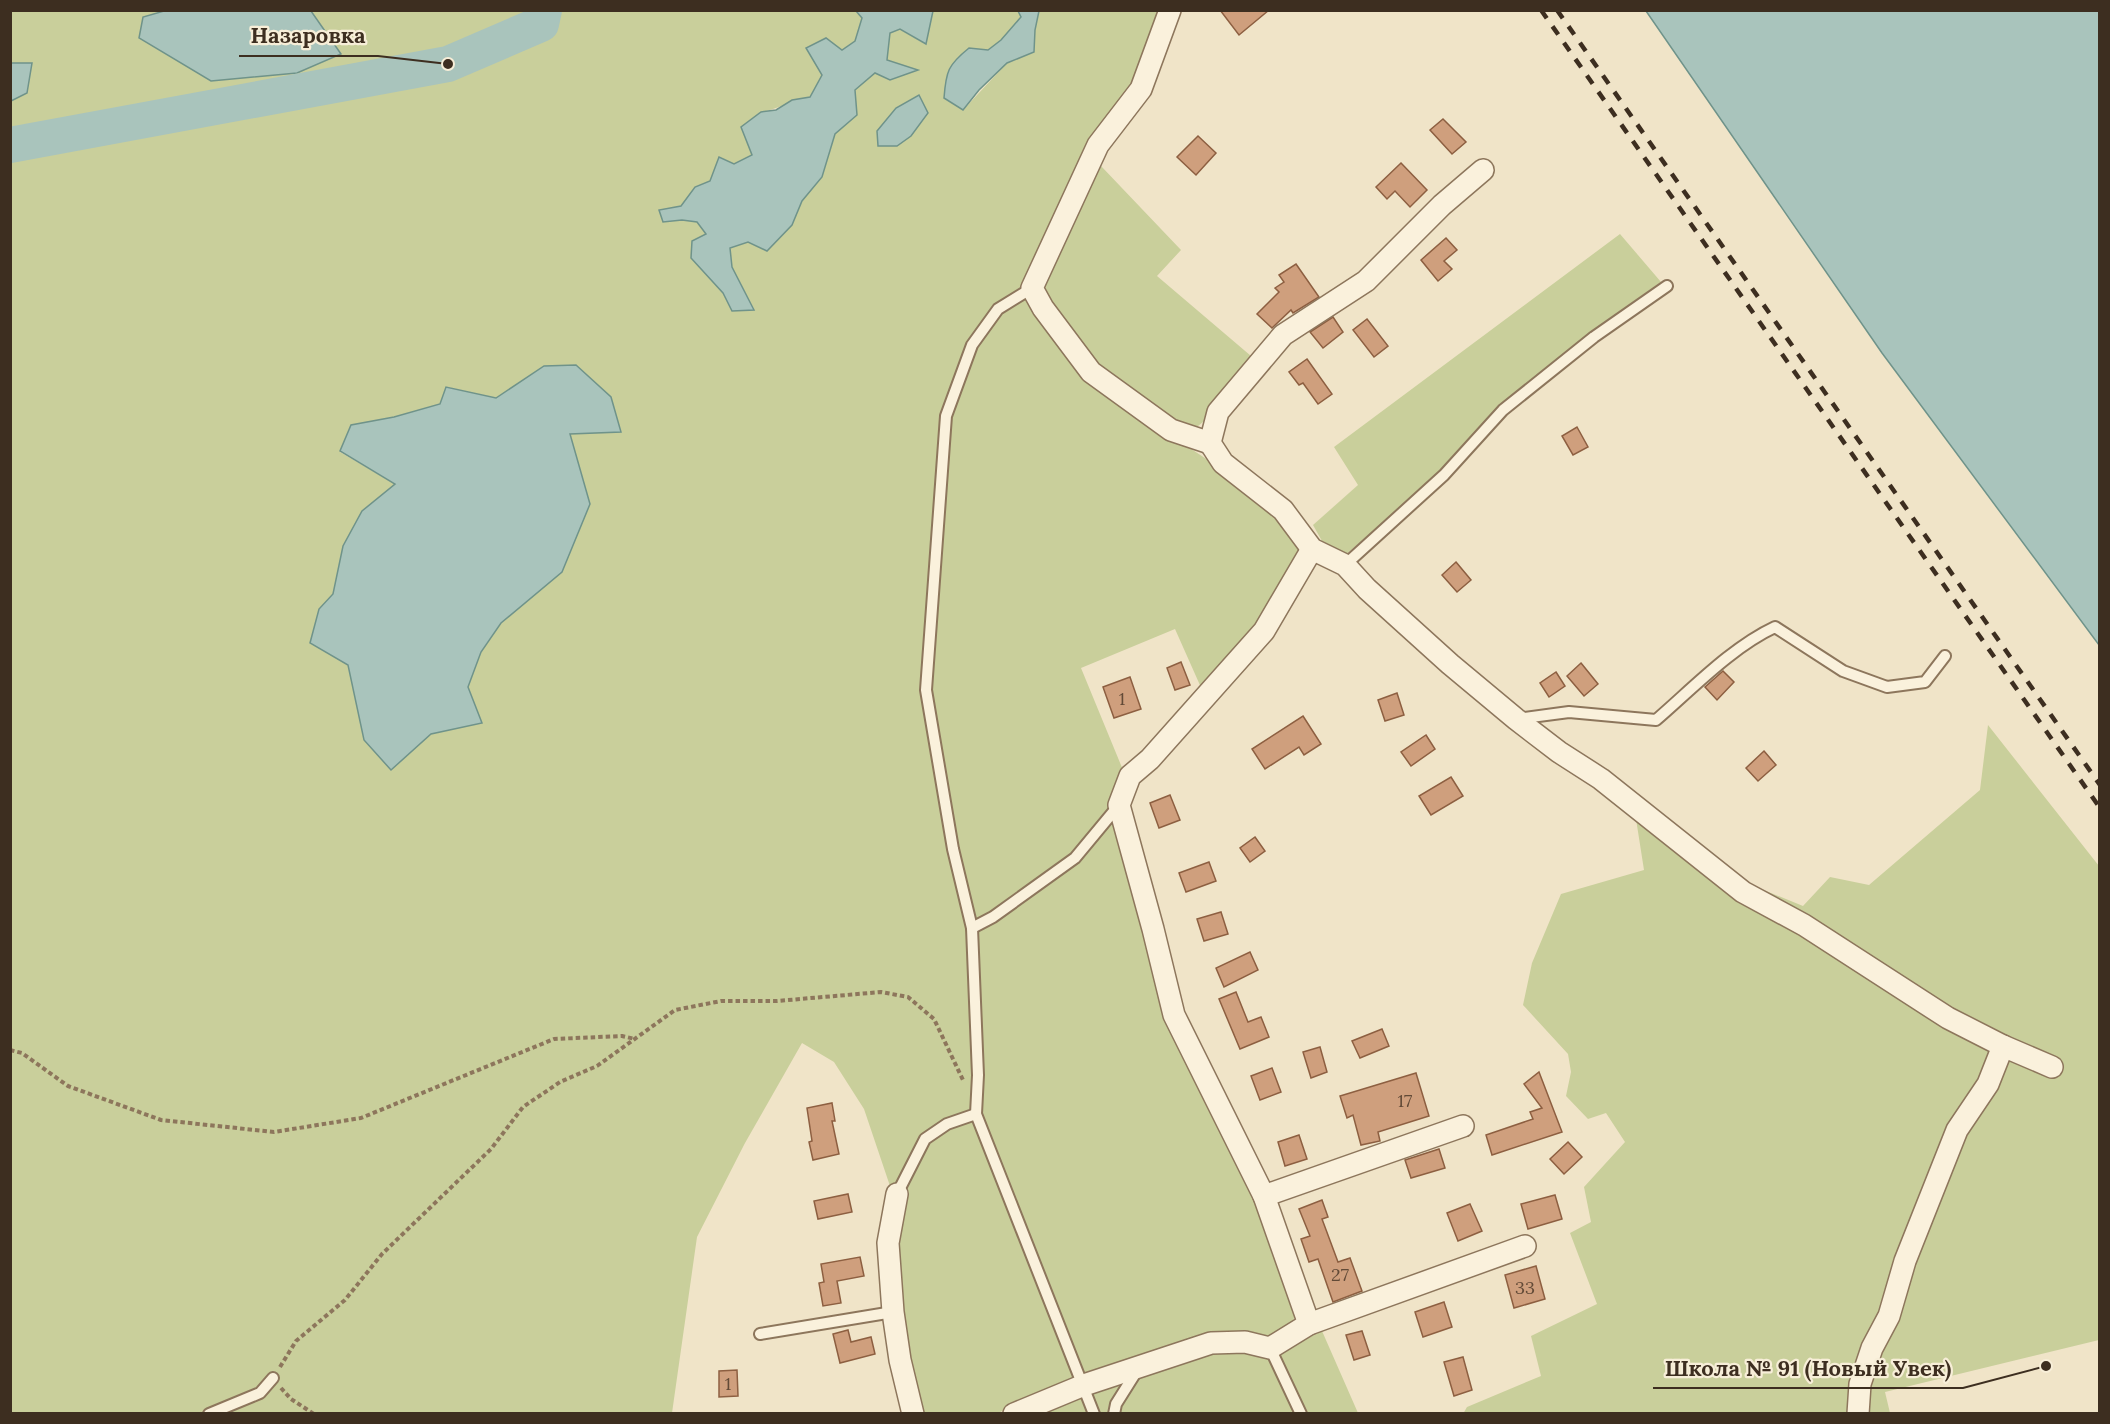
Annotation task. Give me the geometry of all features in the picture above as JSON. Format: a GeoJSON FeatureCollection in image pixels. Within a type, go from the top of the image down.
{"type":"FeatureCollection","features":[{"type":"Feature","properties":{"kind":"street"},"geometry":{"type":"LineString","coordinates":[[1170,10],[1141,89],[1098,145],[1032,288],[1043,308],[1091,372],[1171,430],[1210,442],[1223,463],[1283,510],[1312,549],[1345,565],[1366,588],[1516,719],[1559,752],[1601,778],[1743,892],[1804,925],[1948,1018],[2003,1046],[2052,1067]]}},
{"type":"Feature","properties":{"kind":"street"},"geometry":{"type":"LineString","coordinates":[[1210,442],[1218,412],[1283,335],[1366,281],[1442,205],[1483,170]]}},
{"type":"Feature","properties":{"kind":"street"},"geometry":{"type":"LineString","coordinates":[[1309,1324],[1264,1196],[1174,1015],[1119,805],[1130,776],[1150,759],[1264,632],[1312,549]]}},
{"type":"Feature","properties":{"kind":"street"},"geometry":{"type":"LineString","coordinates":[[1858,1413],[1860,1384],[1872,1348],[1889,1316],[1905,1261],[1957,1130],[1988,1084],[2003,1046]]}},
{"type":"Feature","properties":{"kind":"street"},"geometry":{"type":"LineString","coordinates":[[1264,1196],[1463,1126]]}},
{"type":"Feature","properties":{"kind":"street"},"geometry":{"type":"LineString","coordinates":[[897,1194],[888,1244],[893,1312],[900,1360],[913,1413]]}},
{"type":"Feature","properties":{"kind":"street"},"geometry":{"type":"LineString","coordinates":[[1014,1413],[1084,1385],[1211,1343],[1245,1342],[1269,1348],[1309,1324],[1525,1245]]}},
{"type":"Feature","properties":{"kind":"lane"},"geometry":{"type":"LineString","coordinates":[[1345,565],[1444,475],[1503,410],[1594,337],[1667,286]]}},
{"type":"Feature","properties":{"kind":"lane"},"geometry":{"type":"LineString","coordinates":[[1032,288],[998,309],[972,345],[946,416],[926,690],[953,849],[972,928],[978,1075],[976,1114],[1094,1413]]}},
{"type":"Feature","properties":{"kind":"lane"},"geometry":{"type":"LineString","coordinates":[[1516,719],[1569,712],[1656,720],[1749,642],[1775,627],[1843,671],[1887,687],[1926,682],[1945,656]]}},
{"type":"Feature","properties":{"kind":"lane"},"geometry":{"type":"LineString","coordinates":[[972,928],[993,917],[1075,858],[1119,805]]}},
{"type":"Feature","properties":{"kind":"lane"},"geometry":{"type":"LineString","coordinates":[[897,1194],[925,1139],[947,1124],[976,1114]]}},
{"type":"Feature","properties":{"kind":"lane"},"geometry":{"type":"LineString","coordinates":[[760,1334],[893,1312]]}},
{"type":"Feature","properties":{"kind":"lane"},"geometry":{"type":"LineString","coordinates":[[1269,1348],[1300,1413]]}},
{"type":"Feature","properties":{"kind":"lane"},"geometry":{"type":"LineString","coordinates":[[1114,1413],[1116,1404],[1139,1367]]}},
{"type":"Feature","properties":{"kind":"lane"},"geometry":{"type":"LineString","coordinates":[[209,1413],[260,1393],[273,1378]]}},
{"type":"Feature","properties":{"kind":"path"},"geometry":{"type":"LineString","coordinates":[[314,1413],[291,1400],[273,1378],[296,1341],[345,1300],[382,1254],[491,1149],[523,1107],[560,1082],[597,1066],[675,1010],[721,1001],[777,1001],[881,992],[908,997],[934,1019],[963,1082]]}},
{"type":"Feature","properties":{"kind":"path"},"geometry":{"type":"LineString","coordinates":[[10,1050],[22,1053],[68,1086],[161,1120],[274,1132],[362,1118],[554,1039],[622,1036],[635,1040]]}},
{"type":"Feature","properties":{"kind":"green space"},"geometry":{"type":"Polygon","coordinates":[[[11,11],[164,11],[143,17],[341,54],[311,11],[856,11],[862,18],[855,41],[830,66],[810,97],[761,112],[752,155],[734,164],[710,181],[695,187],[681,206],[663,222],[682,220],[697,222],[706,234],[709,276],[723,293],[732,310],[754,309],[732,267],[730,248],[748,242],[767,251],[792,225],[802,201],[821,177],[835,134],[857,115],[855,90],[875,73],[916,70],[887,60],[890,33],[900,29],[925,44],[933,11],[1018,11],[1022,17],[1001,40],[988,50],[969,48],[963,110],[1007,63],[1034,52],[1039,11],[1162,11],[1135,87],[1094,140],[1026,275],[1036,307],[1170,435],[1220,468],[1277,514],[1299,548],[1300,560],[1263,618],[1203,692],[1175,629],[1081,668],[1123,770],[1145,925],[1256,1198],[1296,1312],[1292,1324],[1272,1337],[1215,1336],[1092,1370],[998,1413],[921,1413],[905,1359],[893,1244],[904,1197],[890,1186],[864,1109],[834,1062],[802,1043],[745,1143],[697,1237],[672,1413],[11,1413],[10,101],[27,93],[31,63],[11,63],[11,11]],[[544,366],[496,398],[447,387],[440,404],[394,417],[351,425],[340,452],[395,484],[362,512],[343,546],[333,594],[319,609],[348,665],[364,740],[391,769],[431,734],[482,723],[468,687],[481,652],[501,623],[562,572],[589,504],[570,434],[544,366]]]}},
{"type":"Feature","properties":{"kind":"green space"},"geometry":{"type":"Polygon","coordinates":[[[1101,166],[1181,250],[1157,276],[1251,356],[1208,418],[1193,430],[1177,423],[1095,365],[1046,304],[1043,283],[1049,267],[1101,166]]]}},
{"type":"Feature","properties":{"kind":"green space"},"geometry":{"type":"Polygon","coordinates":[[[1620,234],[1661,282],[1598,327],[1499,405],[1442,472],[1344,556],[1322,541],[1313,525],[1358,485],[1334,447],[1620,234]]]}},
{"type":"Feature","properties":{"kind":"green space"},"geometry":{"type":"Polygon","coordinates":[[[1988,725],[2099,866],[2099,1340],[1885,1392],[1890,1413],[1463,1414],[1467,1407],[1541,1376],[1531,1336],[1597,1304],[1570,1233],[1591,1222],[1584,1187],[1625,1142],[1606,1113],[1588,1119],[1566,1096],[1571,1072],[1568,1054],[1523,1005],[1532,963],[1561,894],[1644,870],[1636,819],[1749,884],[1803,906],[1830,877],[1869,885],[1980,790],[1988,725]]]}},
{"type":"Feature","properties":{"kind":"green space"},"geometry":{"type":"Polygon","coordinates":[[[1322,1331],[1358,1413],[1035,1414],[1095,1388],[1205,1354],[1229,1349],[1284,1350],[1322,1331]]]}},
{"type":"Feature","properties":{"kind":"water"},"geometry":{"type":"Polygon","coordinates":[[[164,11],[311,11],[341,54],[297,73],[211,81],[139,38],[143,17],[164,11]]]}},
{"type":"Feature","properties":{"kind":"water"},"geometry":{"type":"Polygon","coordinates":[[[856,11],[933,11],[926,44],[900,29],[890,33],[887,60],[918,70],[890,80],[875,73],[855,90],[857,115],[835,134],[822,177],[802,201],[792,225],[767,251],[748,242],[730,248],[732,267],[754,310],[732,311],[723,293],[691,258],[692,241],[706,234],[697,222],[682,220],[663,222],[659,210],[681,206],[695,187],[710,181],[719,157],[734,164],[752,155],[741,127],[761,112],[776,110],[792,100],[810,97],[822,75],[806,48],[826,38],[842,50],[855,41],[862,18],[856,11]]]}},
{"type":"Feature","properties":{"kind":"water"},"geometry":{"type":"Polygon","coordinates":[[[1018,11],[1039,11],[1034,52],[1007,63],[979,90],[963,110],[944,98],[947,75],[952,64],[969,48],[988,50],[1001,40],[1021,17],[1018,11]]]}},
{"type":"Feature","properties":{"kind":"water"},"geometry":{"type":"Polygon","coordinates":[[[1646,11],[2099,11],[2099,645],[1882,353],[1646,11]]]}},
{"type":"Feature","properties":{"kind":"water"},"geometry":{"type":"Polygon","coordinates":[[[10,63],[32,63],[27,93],[11,101],[10,63]]]}},
{"type":"Feature","properties":{"kind":"water"},"geometry":{"type":"Polygon","coordinates":[[[919,95],[928,113],[911,136],[897,146],[878,146],[877,131],[896,108],[919,95]]]}},
{"type":"Feature","properties":{"kind":"water"},"geometry":{"type":"Polygon","coordinates":[[[576,365],[611,397],[621,432],[570,434],[590,504],[562,572],[501,623],[481,652],[468,687],[482,723],[431,734],[391,770],[364,740],[348,665],[310,643],[319,609],[333,594],[343,546],[362,511],[395,484],[340,451],[351,425],[394,417],[440,404],[446,387],[496,398],[544,366],[576,365]]]}},
{"type":"Feature","properties":{"kind":"building"},"geometry":{"type":"Polygon","coordinates":[[[1220,10],[1269,10],[1239,35],[1220,10]]]}},
{"type":"Feature","properties":{"kind":"building"},"geometry":{"type":"Polygon","coordinates":[[[1443,119],[1466,142],[1452,154],[1430,130],[1443,119]]]}},
{"type":"Feature","properties":{"kind":"building"},"geometry":{"type":"Polygon","coordinates":[[[1198,136],[1216,153],[1196,175],[1177,157],[1198,136]]]}},
{"type":"Feature","properties":{"kind":"building"},"geometry":{"type":"Polygon","coordinates":[[[1401,163],[1427,190],[1410,207],[1395,191],[1387,199],[1376,187],[1401,163]]]}},
{"type":"Feature","properties":{"kind":"building"},"geometry":{"type":"Polygon","coordinates":[[[1446,238],[1457,250],[1444,261],[1452,269],[1438,281],[1421,260],[1446,238]]]}},
{"type":"Feature","properties":{"kind":"building"},"geometry":{"type":"Polygon","coordinates":[[[1296,264],[1319,297],[1293,313],[1291,310],[1272,328],[1257,314],[1279,292],[1275,288],[1284,282],[1279,275],[1296,264]]]}},
{"type":"Feature","properties":{"kind":"building"},"geometry":{"type":"Polygon","coordinates":[[[1333,317],[1343,332],[1323,348],[1310,332],[1333,317]]]}},
{"type":"Feature","properties":{"kind":"building"},"geometry":{"type":"Polygon","coordinates":[[[1367,319],[1388,346],[1374,357],[1353,330],[1367,319]]]}},
{"type":"Feature","properties":{"kind":"building"},"geometry":{"type":"Polygon","coordinates":[[[1307,359],[1332,394],[1318,404],[1303,383],[1299,385],[1289,372],[1307,359]]]}},
{"type":"Feature","properties":{"kind":"building"},"geometry":{"type":"Polygon","coordinates":[[[1577,427],[1588,447],[1573,455],[1562,436],[1577,427]]]}},
{"type":"Feature","properties":{"kind":"building"},"geometry":{"type":"Polygon","coordinates":[[[1456,562],[1471,580],[1457,592],[1442,575],[1456,562]]]}},
{"type":"Feature","properties":{"kind":"building"},"geometry":{"type":"Polygon","coordinates":[[[1181,662],[1190,685],[1175,690],[1167,668],[1181,662]]]}},
{"type":"Feature","properties":{"kind":"building"},"geometry":{"type":"Polygon","coordinates":[[[1581,663],[1598,684],[1584,696],[1567,676],[1581,663]]]}},
{"type":"Feature","properties":{"kind":"building"},"geometry":{"type":"Polygon","coordinates":[[[1723,671],[1734,682],[1717,700],[1705,687],[1723,671]]]}},
{"type":"Feature","properties":{"kind":"building"},"geometry":{"type":"Polygon","coordinates":[[[1556,672],[1565,686],[1549,697],[1540,683],[1556,672]]]}},
{"type":"Feature","properties":{"kind":"building"},"geometry":{"type":"Polygon","coordinates":[[[1130,677],[1141,709],[1114,718],[1103,687],[1130,677]]]}},
{"type":"Feature","properties":{"kind":"building"},"geometry":{"type":"Polygon","coordinates":[[[1397,693],[1404,715],[1385,721],[1378,700],[1397,693]]]}},
{"type":"Feature","properties":{"kind":"building"},"geometry":{"type":"Polygon","coordinates":[[[1303,716],[1321,744],[1304,755],[1299,747],[1265,769],[1252,749],[1303,716]]]}},
{"type":"Feature","properties":{"kind":"building"},"geometry":{"type":"Polygon","coordinates":[[[1426,735],[1435,749],[1411,766],[1401,752],[1426,735]]]}},
{"type":"Feature","properties":{"kind":"building"},"geometry":{"type":"Polygon","coordinates":[[[1764,751],[1776,765],[1758,781],[1746,768],[1764,751]]]}},
{"type":"Feature","properties":{"kind":"building"},"geometry":{"type":"Polygon","coordinates":[[[1451,777],[1463,796],[1431,815],[1419,796],[1451,777]]]}},
{"type":"Feature","properties":{"kind":"building"},"geometry":{"type":"Polygon","coordinates":[[[1170,795],[1180,820],[1159,828],[1150,803],[1170,795]]]}},
{"type":"Feature","properties":{"kind":"building"},"geometry":{"type":"Polygon","coordinates":[[[1255,837],[1265,851],[1250,862],[1240,848],[1255,837]]]}},
{"type":"Feature","properties":{"kind":"building"},"geometry":{"type":"Polygon","coordinates":[[[1209,862],[1216,881],[1186,892],[1179,873],[1209,862]]]}},
{"type":"Feature","properties":{"kind":"building"},"geometry":{"type":"Polygon","coordinates":[[[1221,912],[1228,934],[1204,941],[1197,919],[1221,912]]]}},
{"type":"Feature","properties":{"kind":"building"},"geometry":{"type":"Polygon","coordinates":[[[1250,952],[1258,970],[1224,987],[1216,968],[1250,952]]]}},
{"type":"Feature","properties":{"kind":"building"},"geometry":{"type":"Polygon","coordinates":[[[1236,992],[1248,1022],[1261,1017],[1269,1037],[1240,1049],[1219,999],[1236,992]]]}},
{"type":"Feature","properties":{"kind":"building"},"geometry":{"type":"Polygon","coordinates":[[[1382,1029],[1389,1046],[1360,1058],[1352,1041],[1382,1029]]]}},
{"type":"Feature","properties":{"kind":"building"},"geometry":{"type":"Polygon","coordinates":[[[1320,1047],[1327,1072],[1311,1078],[1303,1052],[1320,1047]]]}},
{"type":"Feature","properties":{"kind":"building"},"geometry":{"type":"Polygon","coordinates":[[[1272,1068],[1281,1092],[1260,1100],[1251,1076],[1272,1068]]]}},
{"type":"Feature","properties":{"kind":"building"},"geometry":{"type":"Polygon","coordinates":[[[1539,1072],[1562,1132],[1492,1155],[1486,1135],[1533,1119],[1530,1112],[1542,1108],[1524,1084],[1539,1072]]]}},
{"type":"Feature","properties":{"kind":"building"},"geometry":{"type":"Polygon","coordinates":[[[1416,1073],[1429,1116],[1378,1132],[1380,1141],[1361,1145],[1353,1115],[1347,1118],[1340,1096],[1416,1073]]]}},
{"type":"Feature","properties":{"kind":"building"},"geometry":{"type":"Polygon","coordinates":[[[832,1103],[835,1121],[832,1121],[839,1154],[813,1160],[809,1142],[812,1141],[807,1108],[832,1103]]]}},
{"type":"Feature","properties":{"kind":"building"},"geometry":{"type":"Polygon","coordinates":[[[1299,1135],[1307,1159],[1285,1166],[1278,1142],[1299,1135]]]}},
{"type":"Feature","properties":{"kind":"building"},"geometry":{"type":"Polygon","coordinates":[[[1568,1142],[1582,1157],[1564,1174],[1550,1159],[1568,1142]]]}},
{"type":"Feature","properties":{"kind":"building"},"geometry":{"type":"Polygon","coordinates":[[[1439,1149],[1445,1168],[1411,1178],[1405,1160],[1439,1149]]]}},
{"type":"Feature","properties":{"kind":"building"},"geometry":{"type":"Polygon","coordinates":[[[848,1194],[852,1212],[818,1219],[814,1201],[848,1194]]]}},
{"type":"Feature","properties":{"kind":"building"},"geometry":{"type":"Polygon","coordinates":[[[1555,1195],[1562,1219],[1528,1229],[1521,1204],[1555,1195]]]}},
{"type":"Feature","properties":{"kind":"building"},"geometry":{"type":"Polygon","coordinates":[[[1322,1200],[1328,1217],[1322,1219],[1338,1262],[1350,1258],[1362,1291],[1333,1302],[1318,1259],[1309,1262],[1301,1239],[1310,1236],[1299,1209],[1322,1200]]]}},
{"type":"Feature","properties":{"kind":"building"},"geometry":{"type":"Polygon","coordinates":[[[1470,1204],[1482,1231],[1458,1241],[1447,1213],[1470,1204]]]}},
{"type":"Feature","properties":{"kind":"building"},"geometry":{"type":"Polygon","coordinates":[[[860,1257],[864,1276],[837,1281],[841,1303],[823,1306],[819,1283],[824,1282],[821,1264],[860,1257]]]}},
{"type":"Feature","properties":{"kind":"building"},"geometry":{"type":"Polygon","coordinates":[[[1536,1266],[1545,1299],[1514,1308],[1505,1275],[1536,1266]]]}},
{"type":"Feature","properties":{"kind":"building"},"geometry":{"type":"Polygon","coordinates":[[[1444,1302],[1452,1327],[1423,1337],[1415,1312],[1444,1302]]]}},
{"type":"Feature","properties":{"kind":"building"},"geometry":{"type":"Polygon","coordinates":[[[848,1330],[851,1342],[871,1337],[875,1354],[840,1363],[833,1334],[848,1330]]]}},
{"type":"Feature","properties":{"kind":"building"},"geometry":{"type":"Polygon","coordinates":[[[1362,1331],[1370,1355],[1354,1360],[1346,1335],[1362,1331]]]}},
{"type":"Feature","properties":{"kind":"building"},"geometry":{"type":"Polygon","coordinates":[[[1463,1357],[1472,1390],[1454,1396],[1444,1362],[1463,1357]]]}},
{"type":"Feature","properties":{"kind":"building"},"geometry":{"type":"Polygon","coordinates":[[[737,1370],[738,1396],[719,1397],[719,1371],[737,1370]]]}},
{"type":"Feature","properties":{"kind":"waterway"},"geometry":{"type":"LineString","coordinates":[[10,145],[448,64],[541,24],[544,10]]}},
{"type":"Feature","properties":{"kind":"railway"},"geometry":{"type":"LineString","coordinates":[[1541,10],[2100,808]]}},
{"type":"Feature","properties":{"kind":"railway"},"geometry":{"type":"LineString","coordinates":[[1557,10],[2100,785]]}},
{"type":"Feature","properties":{"kind":"place","name":"Назаровка"},"geometry":{"type":"Point","coordinates":[448,64]}},
{"type":"Feature","properties":{"kind":"place","name":"Школа № 91 (Новый Увек)"},"geometry":{"type":"Point","coordinates":[2046,1366]}}]}
